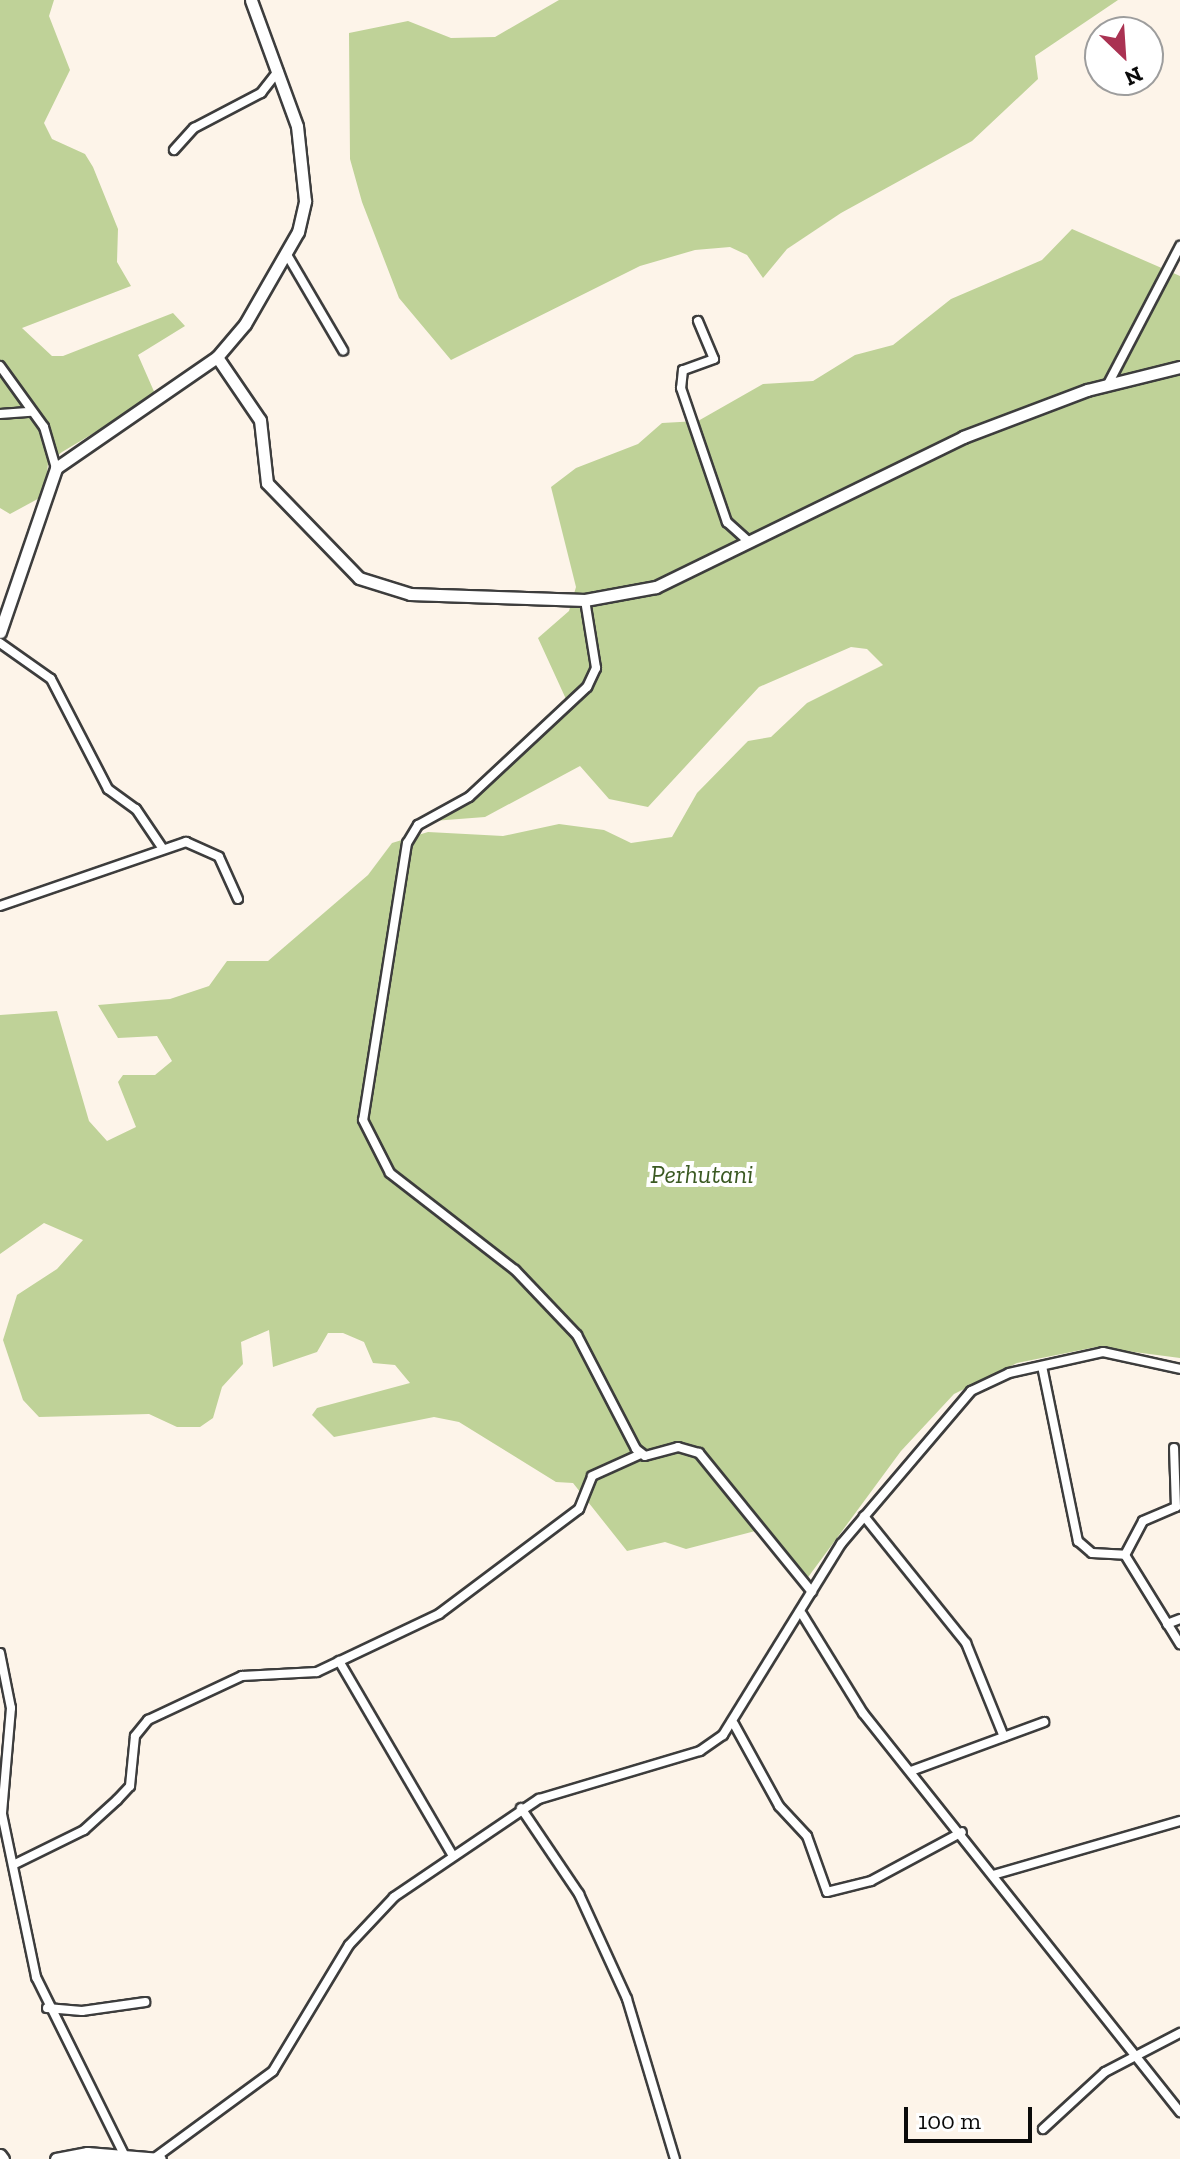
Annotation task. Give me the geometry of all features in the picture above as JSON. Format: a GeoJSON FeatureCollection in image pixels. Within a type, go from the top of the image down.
{"type":"FeatureCollection","features":[{"type":"Feature","properties":{"kind":"street"},"geometry":{"type":"LineString","coordinates":[[0,632],[56,468],[66,458],[217,357],[286,253],[303,219],[304,177],[279,71],[251,0]]}},
{"type":"Feature","properties":{"kind":"street"},"geometry":{"type":"LineString","coordinates":[[174,150],[194,128],[261,93],[279,71]]}},
{"type":"Feature","properties":{"kind":"street"},"geometry":{"type":"LineString","coordinates":[[1108,384],[1180,246]]}},
{"type":"Feature","properties":{"kind":"street"},"geometry":{"type":"LineString","coordinates":[[286,253],[343,350]]}},
{"type":"Feature","properties":{"kind":"street"},"geometry":{"type":"LineString","coordinates":[[698,321],[714,359],[683,370],[681,388],[727,522],[749,541]]}},
{"type":"Feature","properties":{"kind":"street"},"geometry":{"type":"LineString","coordinates":[[217,357],[260,420],[261,465],[271,490],[359,578],[410,594],[585,600],[640,593],[963,437],[1108,384],[1180,367]]}},
{"type":"Feature","properties":{"kind":"street"},"geometry":{"type":"LineString","coordinates":[[0,366],[31,412],[52,452],[56,468]]}},
{"type":"Feature","properties":{"kind":"street"},"geometry":{"type":"LineString","coordinates":[[0,414],[31,412]]}},
{"type":"Feature","properties":{"kind":"street"},"geometry":{"type":"LineString","coordinates":[[52,452],[66,458]]}},
{"type":"Feature","properties":{"kind":"street"},"geometry":{"type":"LineString","coordinates":[[585,600],[596,668],[587,687],[469,797],[418,825],[407,843],[362,1108],[390,1173],[515,1270],[577,1335],[641,1454]]}},
{"type":"Feature","properties":{"kind":"street"},"geometry":{"type":"LineString","coordinates":[[0,643],[51,679],[108,789],[136,809],[163,849]]}},
{"type":"Feature","properties":{"kind":"street"},"geometry":{"type":"LineString","coordinates":[[0,906],[191,842],[212,852],[238,899]]}},
{"type":"Feature","properties":{"kind":"street"},"geometry":{"type":"LineString","coordinates":[[56,2159],[158,2158],[273,2071],[349,1945],[394,1897],[521,1808],[700,1751],[734,1724],[802,1614],[812,1592],[864,1516],[971,1391],[1042,1366],[1115,1352],[1180,1369]]}},
{"type":"Feature","properties":{"kind":"street"},"geometry":{"type":"LineString","coordinates":[[1042,1366],[1078,1541],[1092,1553],[1125,1555]]}},
{"type":"Feature","properties":{"kind":"street"},"geometry":{"type":"LineString","coordinates":[[15,1864],[84,1830],[117,1800],[135,1774],[135,1736],[148,1720],[242,1676],[311,1673],[445,1610],[579,1509],[592,1476],[641,1454],[678,1447],[699,1453],[812,1592]]}},
{"type":"Feature","properties":{"kind":"street"},"geometry":{"type":"LineString","coordinates":[[1125,1555],[1143,1521],[1176,1507],[1174,1448]]}},
{"type":"Feature","properties":{"kind":"street"},"geometry":{"type":"LineString","coordinates":[[864,1516],[966,1643],[1004,1737]]}},
{"type":"Feature","properties":{"kind":"street"},"geometry":{"type":"LineString","coordinates":[[1125,1555],[1180,1644]]}},
{"type":"Feature","properties":{"kind":"street"},"geometry":{"type":"LineString","coordinates":[[802,1614],[863,1713],[962,1832],[1180,2112]]}},
{"type":"Feature","properties":{"kind":"street"},"geometry":{"type":"LineString","coordinates":[[1167,1624],[1180,1619]]}},
{"type":"Feature","properties":{"kind":"street"},"geometry":{"type":"LineString","coordinates":[[0,1653],[11,1708],[2,1814],[47,2008],[127,2157]]}},
{"type":"Feature","properties":{"kind":"street"},"geometry":{"type":"LineString","coordinates":[[339,1661],[453,1856]]}},
{"type":"Feature","properties":{"kind":"street"},"geometry":{"type":"LineString","coordinates":[[911,1771],[1044,1722]]}},
{"type":"Feature","properties":{"kind":"street"},"geometry":{"type":"LineString","coordinates":[[734,1724],[779,1806],[807,1836],[827,1892],[871,1881],[962,1832]]}},
{"type":"Feature","properties":{"kind":"street"},"geometry":{"type":"LineString","coordinates":[[521,1808],[579,1894],[627,1999],[675,2159]]}},
{"type":"Feature","properties":{"kind":"street"},"geometry":{"type":"LineString","coordinates":[[993,1875],[1180,1821]]}},
{"type":"Feature","properties":{"kind":"street"},"geometry":{"type":"LineString","coordinates":[[47,2008],[145,2002]]}},
{"type":"Feature","properties":{"kind":"street"},"geometry":{"type":"LineString","coordinates":[[1043,2129],[1099,2077],[1180,2033]]}},
{"type":"Feature","properties":{"kind":"green space"},"geometry":{"type":"Polygon","coordinates":[[[0,0],[54,0],[49,16],[70,70],[44,123],[52,139],[85,154],[93,167],[118,229],[117,262],[131,286],[22,328],[52,356],[63,356],[173,313],[185,326],[138,355],[156,396],[48,463],[45,495],[10,514],[0,508],[0,0]]]}},
{"type":"Feature","properties":{"kind":"green space"},"geometry":{"type":"Polygon","coordinates":[[[559,0],[1118,0],[1094,16],[1084,16],[1084,23],[1035,56],[1038,79],[972,141],[841,213],[787,249],[763,278],[747,255],[730,247],[695,250],[640,266],[451,360],[399,298],[362,202],[350,159],[349,33],[408,21],[451,38],[495,37],[559,0]]]}},
{"type":"Feature","properties":{"kind":"green space","name":"Perhutani"},"geometry":{"type":"Polygon","coordinates":[[[1072,229],[1180,276],[1180,1358],[1096,1347],[1017,1363],[954,1394],[901,1451],[806,1580],[767,1528],[686,1549],[665,1542],[627,1551],[573,1483],[556,1482],[459,1422],[434,1417],[334,1437],[312,1415],[317,1408],[410,1383],[395,1365],[373,1363],[364,1342],[343,1333],[328,1333],[317,1352],[273,1367],[269,1330],[241,1342],[243,1364],[222,1387],[213,1418],[200,1427],[177,1427],[149,1414],[39,1417],[23,1400],[3,1340],[17,1295],[57,1269],[83,1240],[44,1223],[0,1254],[0,1015],[57,1011],[89,1121],[107,1141],[136,1127],[118,1082],[123,1075],[155,1075],[172,1061],[157,1036],[118,1038],[98,1005],[170,999],[209,986],[227,961],[268,961],[368,875],[392,843],[428,832],[503,836],[559,824],[604,830],[631,843],[672,837],[697,793],[748,741],[771,737],[807,703],[883,665],[867,649],[851,647],[759,687],[648,807],[609,799],[580,766],[485,817],[433,821],[469,804],[571,710],[538,638],[569,611],[576,587],[551,487],[576,468],[638,444],[662,423],[698,421],[763,384],[813,381],[855,355],[893,345],[951,299],[1042,260],[1072,229]]]}}]}
